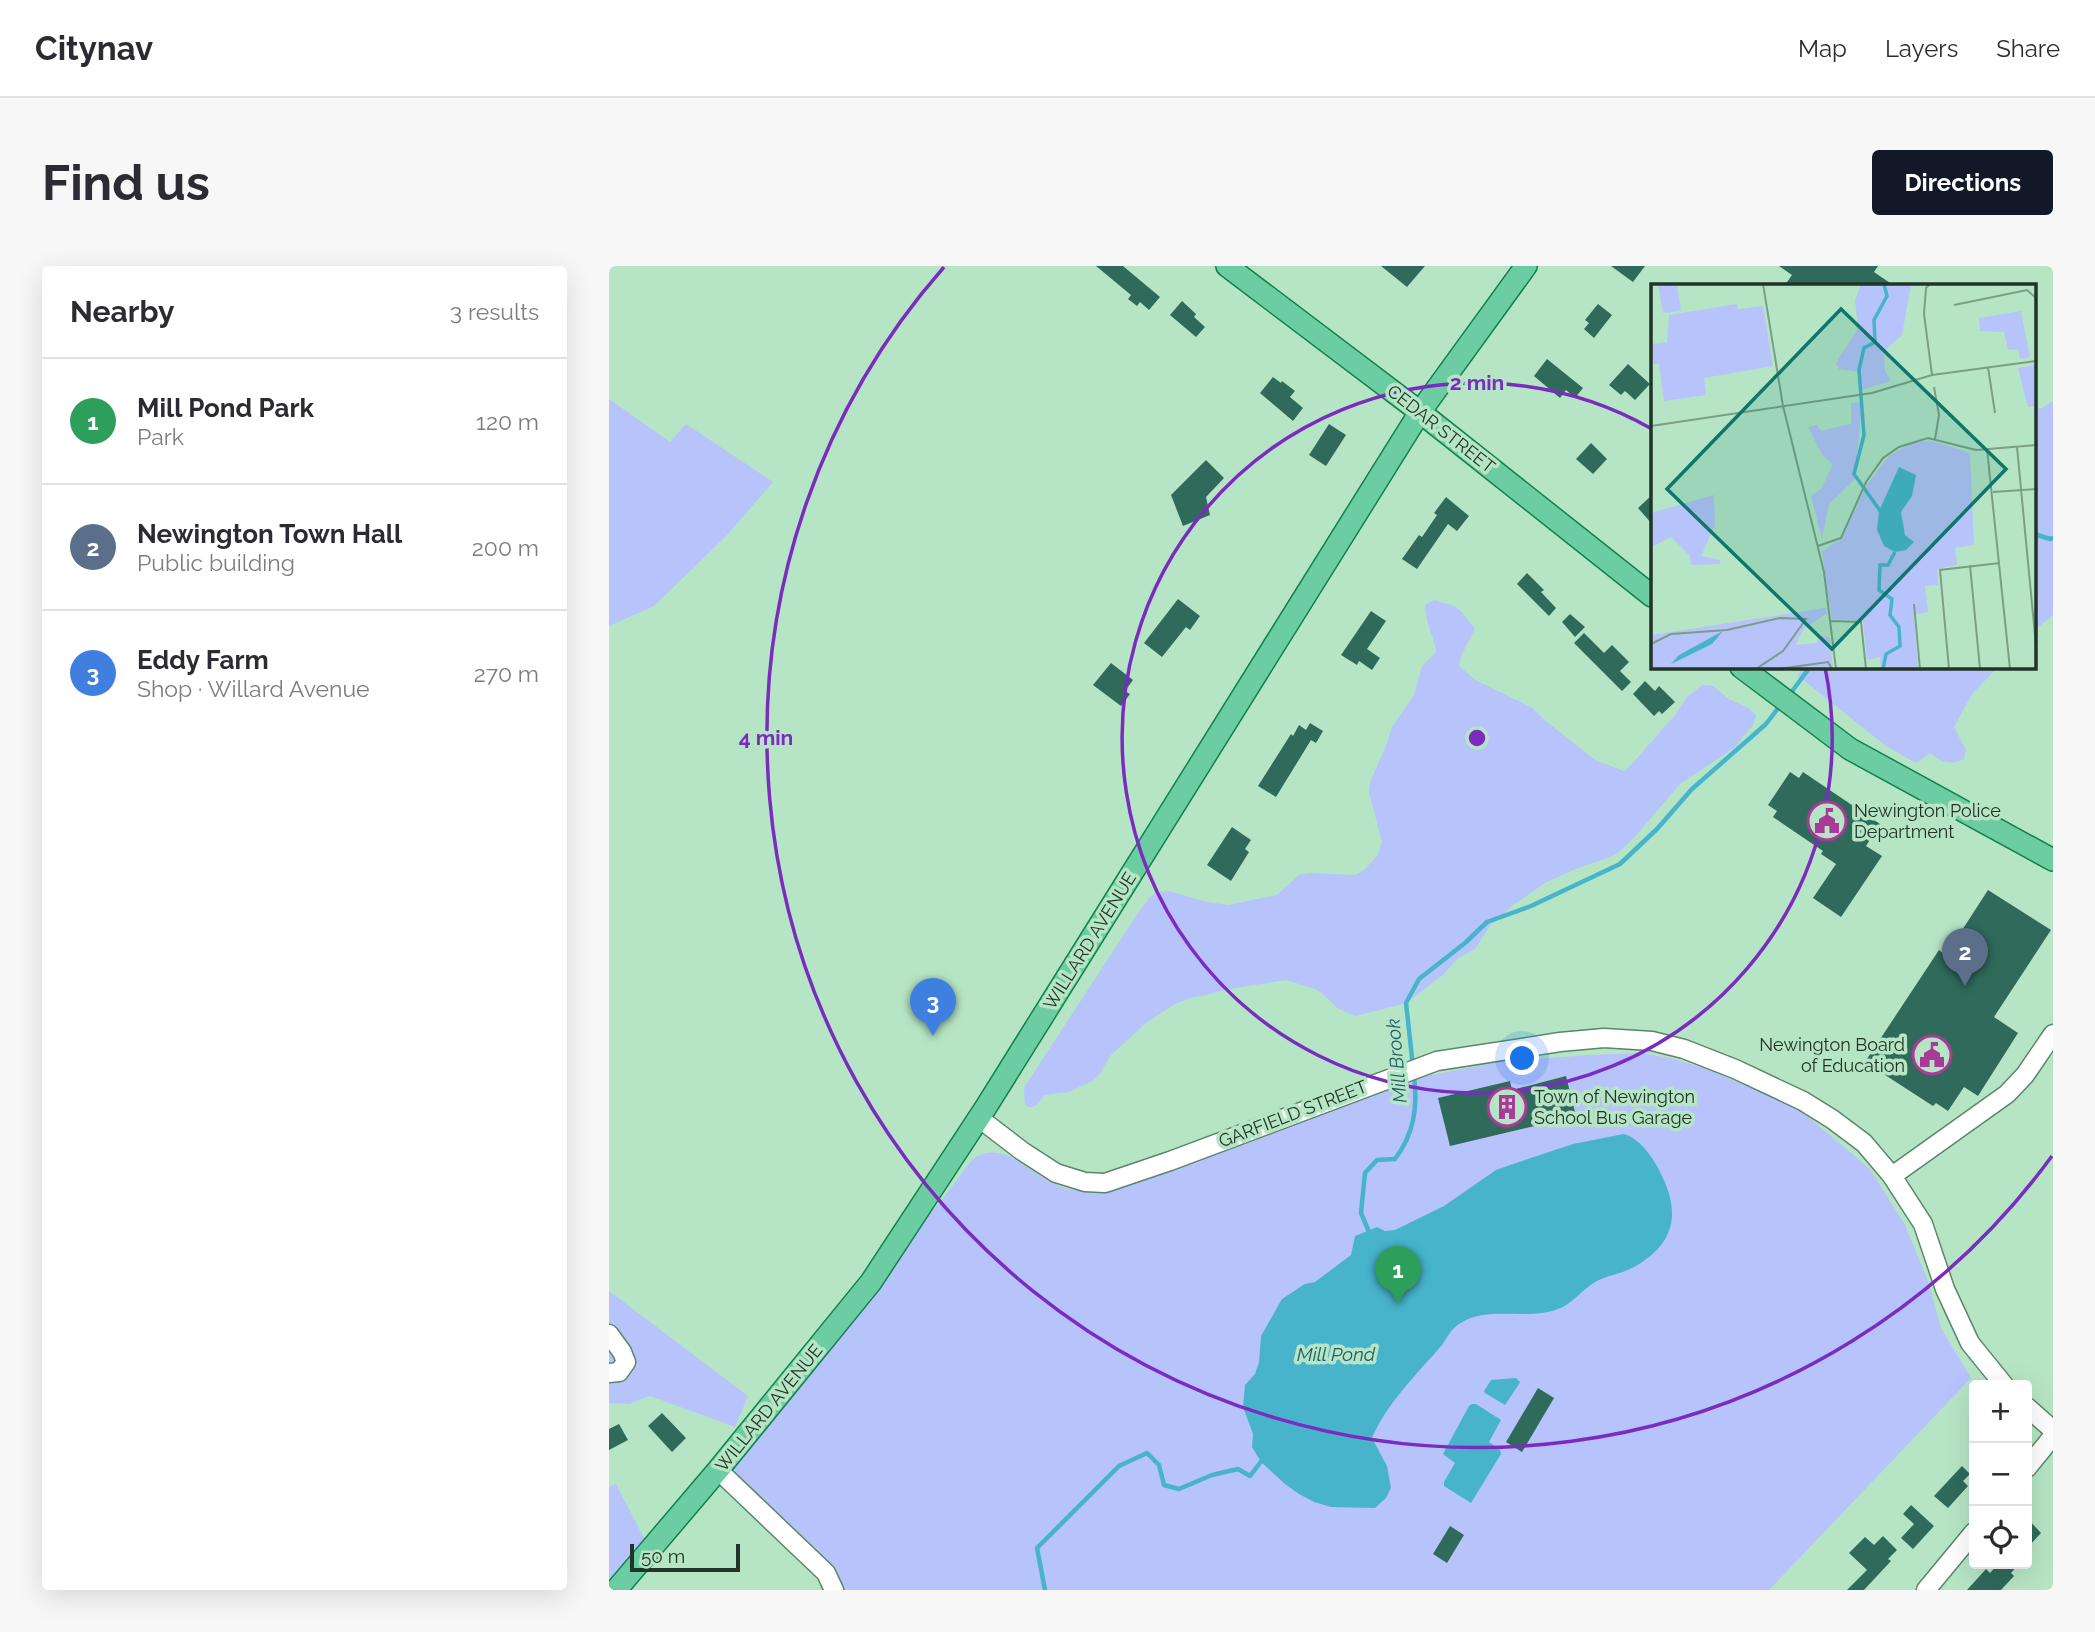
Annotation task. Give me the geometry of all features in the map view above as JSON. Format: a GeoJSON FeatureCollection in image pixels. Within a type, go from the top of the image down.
{"type":"FeatureCollection","features":[{"type":"Feature","properties":{"kind":"main road","name":"CEDAR STREET"},"geometry":{"type":"LineString","coordinates":[[1227,266],[1420,412],[1651,595]]}},
{"type":"Feature","properties":{"kind":"main road","name":"WILLARD AVENUE"},"geometry":{"type":"LineString","coordinates":[[616,1590],[871,1282],[979,1118],[1420,412],[1526,266]]}},
{"type":"Feature","properties":{"kind":"main road"},"geometry":{"type":"LineString","coordinates":[[1742,668],[1850,749],[2053,860]]}},
{"type":"Feature","properties":{"kind":"street"},"geometry":{"type":"LineString","coordinates":[[1892,1176],[2007,1094],[2025,1074],[2053,1034]]}},
{"type":"Feature","properties":{"kind":"street","name":"GARFIELD STREET"},"geometry":{"type":"LineString","coordinates":[[979,1118],[1056,1173],[1085,1182],[1105,1183],[1437,1061],[1604,1038],[1652,1041],[1684,1049],[1735,1069],[1812,1107],[1864,1143],[1892,1176],[1923,1224],[1945,1289],[1971,1343],[2000,1380]]}},
{"type":"Feature","properties":{"kind":"street"},"geometry":{"type":"LineString","coordinates":[[609,1334],[626,1362],[619,1372],[609,1373]]}},
{"type":"Feature","properties":{"kind":"street"},"geometry":{"type":"LineString","coordinates":[[2032,1411],[2053,1430]]}},
{"type":"Feature","properties":{"kind":"street"},"geometry":{"type":"LineString","coordinates":[[2032,1462],[2053,1436]]}},
{"type":"Feature","properties":{"kind":"street"},"geometry":{"type":"LineString","coordinates":[[718,1470],[826,1573],[834,1590]]}},
{"type":"Feature","properties":{"kind":"street"},"geometry":{"type":"LineString","coordinates":[[1926,1590],[1969,1538]]}},
{"type":"Feature","properties":{"kind":"shaded area"},"geometry":{"type":"Polygon","coordinates":[[[609,399],[670,442],[686,424],[773,482],[727,535],[654,606],[609,626],[609,399]]]}},
{"type":"Feature","properties":{"kind":"shaded area"},"geometry":{"type":"Polygon","coordinates":[[[2053,401],[2053,615],[2035,630],[2035,409],[2053,401]]]}},
{"type":"Feature","properties":{"kind":"shaded area"},"geometry":{"type":"Polygon","coordinates":[[[1434,600],[1454,606],[1475,629],[1461,656],[1459,666],[1475,680],[1531,707],[1595,760],[1624,771],[1676,714],[1687,697],[1702,685],[1713,686],[1729,699],[1748,708],[1756,715],[1753,725],[1734,748],[1680,784],[1619,852],[1545,883],[1512,906],[1490,926],[1475,949],[1457,959],[1444,974],[1403,1004],[1355,1016],[1337,1008],[1315,989],[1286,980],[1193,997],[1175,1004],[1146,1023],[1110,1056],[1100,1074],[1092,1081],[1069,1092],[1044,1095],[1034,1107],[1025,1105],[1025,1086],[1138,913],[1157,892],[1168,891],[1228,905],[1277,895],[1299,875],[1355,875],[1377,856],[1382,842],[1369,792],[1370,782],[1392,727],[1414,695],[1422,666],[1436,652],[1425,605],[1434,600]]]}},
{"type":"Feature","properties":{"kind":"shaded area"},"geometry":{"type":"Polygon","coordinates":[[[1804,668],[1997,668],[1972,694],[1954,727],[1966,750],[1964,759],[1955,762],[1946,762],[1930,753],[1916,763],[1886,746],[1797,675],[1804,668]]]}},
{"type":"Feature","properties":{"kind":"shaded area"},"geometry":{"type":"Polygon","coordinates":[[[1641,1053],[1671,1058],[1706,1069],[1798,1108],[1870,1169],[1905,1225],[1928,1281],[1941,1328],[1971,1378],[1769,1590],[841,1590],[837,1570],[731,1471],[973,1159],[984,1154],[1006,1155],[1064,1188],[1087,1191],[1117,1189],[1421,1077],[1499,1062],[1641,1053]]]}},
{"type":"Feature","properties":{"kind":"shaded area"},"geometry":{"type":"Polygon","coordinates":[[[609,1291],[748,1396],[735,1427],[650,1396],[629,1404],[609,1403],[609,1291]]]}},
{"type":"Feature","properties":{"kind":"shaded area"},"geometry":{"type":"Polygon","coordinates":[[[616,1484],[645,1540],[609,1579],[609,1487],[616,1484]]]}},
{"type":"Feature","properties":{"kind":"water","name":"Mill Pond"},"geometry":{"type":"Polygon","coordinates":[[[1624,1134],[1636,1140],[1647,1151],[1668,1191],[1672,1218],[1664,1240],[1646,1260],[1628,1270],[1597,1281],[1558,1309],[1533,1314],[1482,1315],[1456,1326],[1394,1401],[1372,1438],[1387,1466],[1391,1488],[1386,1498],[1375,1508],[1331,1507],[1314,1502],[1285,1484],[1261,1462],[1252,1447],[1253,1434],[1243,1407],[1245,1385],[1255,1374],[1261,1336],[1282,1299],[1305,1284],[1315,1282],[1351,1255],[1355,1236],[1377,1227],[1385,1231],[1395,1230],[1444,1206],[1496,1170],[1573,1144],[1624,1134]]]}},
{"type":"Feature","properties":{"kind":"water"},"geometry":{"type":"Polygon","coordinates":[[[1516,1378],[1520,1382],[1505,1405],[1484,1391],[1491,1380],[1516,1378]]]}},
{"type":"Feature","properties":{"kind":"water"},"geometry":{"type":"Polygon","coordinates":[[[1472,1404],[1501,1420],[1489,1442],[1500,1450],[1501,1454],[1471,1503],[1444,1486],[1455,1463],[1443,1454],[1472,1404]]]}},
{"type":"Feature","properties":{"kind":"building"},"geometry":{"type":"Polygon","coordinates":[[[1096,266],[1123,266],[1160,297],[1149,310],[1140,302],[1137,306],[1128,299],[1131,295],[1096,266]]]}},
{"type":"Feature","properties":{"kind":"building"},"geometry":{"type":"Polygon","coordinates":[[[1381,266],[1425,266],[1407,287],[1381,266]]]}},
{"type":"Feature","properties":{"kind":"building"},"geometry":{"type":"Polygon","coordinates":[[[1611,266],[1645,266],[1633,282],[1611,266]]]}},
{"type":"Feature","properties":{"kind":"building"},"geometry":{"type":"Polygon","coordinates":[[[1779,266],[1878,266],[1874,272],[1892,284],[1786,284],[1792,275],[1779,266]]]}},
{"type":"Feature","properties":{"kind":"building"},"geometry":{"type":"Polygon","coordinates":[[[1182,301],[1205,327],[1196,337],[1170,315],[1182,301]]]}},
{"type":"Feature","properties":{"kind":"building"},"geometry":{"type":"Polygon","coordinates":[[[1598,304],[1612,315],[1594,338],[1584,329],[1589,323],[1585,320],[1598,304]]]}},
{"type":"Feature","properties":{"kind":"building"},"geometry":{"type":"Polygon","coordinates":[[[1547,359],[1583,388],[1575,398],[1566,390],[1560,398],[1534,376],[1547,359]]]}},
{"type":"Feature","properties":{"kind":"building"},"geometry":{"type":"Polygon","coordinates":[[[1628,364],[1650,384],[1635,400],[1625,391],[1621,395],[1609,385],[1628,364]]]}},
{"type":"Feature","properties":{"kind":"building"},"geometry":{"type":"Polygon","coordinates":[[[1273,377],[1295,391],[1290,397],[1303,408],[1293,421],[1260,393],[1273,377]]]}},
{"type":"Feature","properties":{"kind":"building"},"geometry":{"type":"Polygon","coordinates":[[[1329,424],[1346,435],[1326,466],[1309,455],[1329,424]]]}},
{"type":"Feature","properties":{"kind":"building"},"geometry":{"type":"Polygon","coordinates":[[[1591,443],[1607,459],[1593,474],[1576,459],[1591,443]]]}},
{"type":"Feature","properties":{"kind":"building"},"geometry":{"type":"Polygon","coordinates":[[[1206,460],[1224,478],[1206,497],[1210,515],[1183,526],[1171,495],[1206,460]]]}},
{"type":"Feature","properties":{"kind":"building"},"geometry":{"type":"Polygon","coordinates":[[[1651,496],[1651,523],[1638,508],[1651,496]]]}},
{"type":"Feature","properties":{"kind":"building"},"geometry":{"type":"Polygon","coordinates":[[[1446,497],[1469,516],[1457,531],[1448,524],[1417,569],[1402,559],[1419,535],[1422,537],[1446,497]]]}},
{"type":"Feature","properties":{"kind":"building"},"geometry":{"type":"Polygon","coordinates":[[[1527,573],[1544,590],[1541,592],[1556,608],[1549,616],[1517,584],[1527,573]]]}},
{"type":"Feature","properties":{"kind":"building"},"geometry":{"type":"Polygon","coordinates":[[[1178,599],[1200,616],[1190,630],[1186,627],[1162,657],[1144,643],[1178,599]]]}},
{"type":"Feature","properties":{"kind":"building"},"geometry":{"type":"Polygon","coordinates":[[[1371,611],[1386,621],[1367,649],[1380,658],[1372,670],[1359,661],[1357,665],[1341,655],[1371,611]]]}},
{"type":"Feature","properties":{"kind":"building"},"geometry":{"type":"Polygon","coordinates":[[[1570,614],[1585,627],[1575,637],[1562,622],[1570,614]]]}},
{"type":"Feature","properties":{"kind":"building"},"geometry":{"type":"Polygon","coordinates":[[[1584,633],[1604,653],[1612,645],[1629,662],[1620,671],[1631,682],[1622,691],[1574,643],[1584,633]]]}},
{"type":"Feature","properties":{"kind":"building"},"geometry":{"type":"Polygon","coordinates":[[[1111,663],[1133,680],[1125,691],[1130,694],[1121,706],[1093,685],[1111,663]]]}},
{"type":"Feature","properties":{"kind":"building"},"geometry":{"type":"Polygon","coordinates":[[[1645,681],[1655,691],[1659,686],[1675,702],[1662,714],[1659,711],[1654,716],[1633,694],[1645,681]]]}},
{"type":"Feature","properties":{"kind":"building"},"geometry":{"type":"Polygon","coordinates":[[[1310,723],[1323,731],[1316,743],[1311,740],[1276,797],[1258,786],[1291,734],[1293,736],[1299,725],[1306,730],[1310,723]]]}},
{"type":"Feature","properties":{"kind":"building"},"geometry":{"type":"Polygon","coordinates":[[[1790,772],[1799,778],[1803,772],[1880,824],[1866,846],[1882,856],[1841,917],[1813,898],[1836,864],[1821,854],[1823,851],[1773,817],[1777,811],[1768,805],[1790,772]]]}},
{"type":"Feature","properties":{"kind":"building"},"geometry":{"type":"Polygon","coordinates":[[[1232,827],[1251,840],[1245,849],[1249,852],[1231,881],[1207,865],[1232,827]]]}},
{"type":"Feature","properties":{"kind":"building"},"geometry":{"type":"Polygon","coordinates":[[[1988,890],[2051,930],[1994,1017],[2018,1033],[1978,1096],[1964,1087],[1948,1111],[1936,1103],[1933,1106],[1865,1062],[1939,950],[1946,955],[1988,890]]]}},
{"type":"Feature","properties":{"kind":"building","name":"Town of Newington School Bus Garage"},"geometry":{"type":"Polygon","coordinates":[[[1566,1076],[1576,1116],[1450,1146],[1438,1098],[1510,1081],[1512,1090],[1566,1076]]]}},
{"type":"Feature","properties":{"kind":"building"},"geometry":{"type":"Polygon","coordinates":[[[1538,1388],[1554,1398],[1522,1452],[1506,1442],[1538,1388]]]}},
{"type":"Feature","properties":{"kind":"building"},"geometry":{"type":"Polygon","coordinates":[[[662,1413],[686,1438],[672,1452],[648,1426],[662,1413]]]}},
{"type":"Feature","properties":{"kind":"building"},"geometry":{"type":"Polygon","coordinates":[[[619,1424],[628,1440],[609,1450],[609,1429],[619,1424]]]}},
{"type":"Feature","properties":{"kind":"building"},"geometry":{"type":"Polygon","coordinates":[[[1962,1466],[1969,1473],[1963,1481],[1968,1486],[1948,1508],[1934,1496],[1962,1466]]]}},
{"type":"Feature","properties":{"kind":"building"},"geometry":{"type":"Polygon","coordinates":[[[1911,1505],[1934,1526],[1913,1549],[1901,1538],[1914,1524],[1903,1514],[1911,1505]]]}},
{"type":"Feature","properties":{"kind":"building"},"geometry":{"type":"Polygon","coordinates":[[[2032,1523],[2041,1533],[2032,1543],[2032,1523]]]}},
{"type":"Feature","properties":{"kind":"building"},"geometry":{"type":"Polygon","coordinates":[[[1450,1526],[1464,1535],[1447,1563],[1433,1554],[1450,1526]]]}},
{"type":"Feature","properties":{"kind":"building"},"geometry":{"type":"Polygon","coordinates":[[[1883,1536],[1897,1550],[1888,1559],[1891,1561],[1864,1590],[1847,1590],[1867,1570],[1849,1553],[1865,1537],[1874,1545],[1883,1536]]]}},
{"type":"Feature","properties":{"kind":"building"},"geometry":{"type":"Polygon","coordinates":[[[1986,1569],[1990,1573],[1994,1569],[2015,1569],[2011,1573],[2014,1576],[2001,1590],[1967,1590],[1986,1569]]]}},
{"type":"Feature","properties":{"kind":"waterway","name":"Mill Brook"},"geometry":{"type":"LineString","coordinates":[[2035,534],[2053,538]]}},
{"type":"Feature","properties":{"kind":"waterway","name":"Mill Brook"},"geometry":{"type":"LineString","coordinates":[[1790,694],[1809,668]]}},
{"type":"Feature","properties":{"kind":"waterway","name":"Mill Brook"},"geometry":{"type":"LineString","coordinates":[[1413,1067],[1406,1003],[1419,979],[1487,922],[1531,906],[1620,864],[1657,829],[1692,789],[1766,724],[1782,703]]}},
{"type":"Feature","properties":{"kind":"waterway","name":"Mill Brook"},"geometry":{"type":"LineString","coordinates":[[1370,1234],[1361,1213],[1365,1173],[1377,1160],[1395,1159],[1407,1140],[1415,1109],[1414,1076]]}},
{"type":"Feature","properties":{"kind":"waterway","name":"Mill Brook"},"geometry":{"type":"LineString","coordinates":[[1045,1590],[1037,1548],[1119,1466],[1147,1453],[1159,1465],[1164,1485],[1179,1489],[1212,1475],[1238,1469],[1250,1476],[1263,1459]]}},
{"type":"Feature","properties":{"kind":"place","name":"Newington Police Department"},"geometry":{"type":"Point","coordinates":[1827,821]}},
{"type":"Feature","properties":{"kind":"place","name":"Newington Town Hall"},"geometry":{"type":"Point","coordinates":[1965,986]}},
{"type":"Feature","properties":{"kind":"place","name":"Eddy Farm"},"geometry":{"type":"Point","coordinates":[933,1036]}},
{"type":"Feature","properties":{"kind":"place","name":"Newington Board of Education"},"geometry":{"type":"Point","coordinates":[1932,1055]}},
{"type":"Feature","properties":{"kind":"place","name":"Town of Newington School Bus Garage"},"geometry":{"type":"Point","coordinates":[1507,1107]}},
{"type":"Feature","properties":{"kind":"place","name":"Mill Pond Park"},"geometry":{"type":"Point","coordinates":[1398,1304]}}]}
